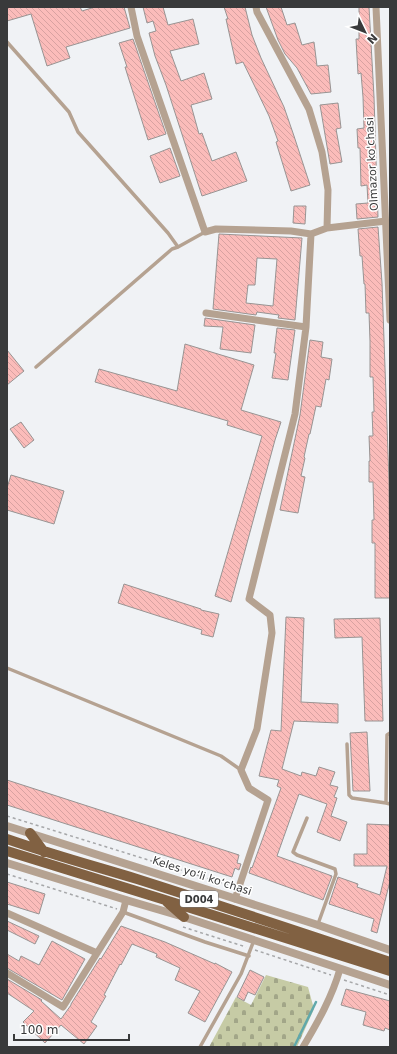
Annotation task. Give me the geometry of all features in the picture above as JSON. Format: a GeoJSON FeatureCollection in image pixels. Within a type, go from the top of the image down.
{"type":"FeatureCollection","features":[{"type":"Feature","properties":{"kind":"main road"},"geometry":{"type":"LineString","coordinates":[[30,833],[44,852]]}},
{"type":"Feature","properties":{"kind":"main road","name":"Keles yoʻli koʻchasi"},"geometry":{"type":"LineString","coordinates":[[7,839],[44,852],[231,909],[388,961]]}},
{"type":"Feature","properties":{"kind":"main road","name":"D004"},"geometry":{"type":"LineString","coordinates":[[7,851],[390,971]]}},
{"type":"Feature","properties":{"kind":"main road"},"geometry":{"type":"LineString","coordinates":[[162,899],[184,917]]}},
{"type":"Feature","properties":{"kind":"street"},"geometry":{"type":"LineString","coordinates":[[130,7],[137,36],[205,232],[216,229],[291,231],[311,234],[327,228],[386,221]]}},
{"type":"Feature","properties":{"kind":"street"},"geometry":{"type":"LineString","coordinates":[[256,7],[257,12],[309,109],[322,152],[328,190],[327,228]]}},
{"type":"Feature","properties":{"kind":"street","name":"Olmazor ko'chasi"},"geometry":{"type":"LineString","coordinates":[[376,7],[386,178],[386,221],[390,320]]}},
{"type":"Feature","properties":{"kind":"street"},"geometry":{"type":"LineString","coordinates":[[235,899],[268,800],[250,788],[241,770],[257,730],[272,633],[270,615],[249,599],[295,414],[306,327],[311,234]]}},
{"type":"Feature","properties":{"kind":"street"},"geometry":{"type":"LineString","coordinates":[[206,313],[306,327]]}},
{"type":"Feature","properties":{"kind":"street","name":"Keles yoʻli koʻchasi"},"geometry":{"type":"LineString","coordinates":[[7,826],[318,925],[390,950]]}},
{"type":"Feature","properties":{"kind":"street"},"geometry":{"type":"LineString","coordinates":[[7,862],[184,917],[390,985]]}},
{"type":"Feature","properties":{"kind":"street"},"geometry":{"type":"LineString","coordinates":[[7,973],[62,1007],[97,953],[126,900]]}},
{"type":"Feature","properties":{"kind":"street"},"geometry":{"type":"LineString","coordinates":[[7,913],[97,953]]}},
{"type":"Feature","properties":{"kind":"street"},"geometry":{"type":"LineString","coordinates":[[388,961],[390,950]]}},
{"type":"Feature","properties":{"kind":"street"},"geometry":{"type":"LineString","coordinates":[[303,1047],[336,985],[340,968]]}},
{"type":"Feature","properties":{"kind":"lane"},"geometry":{"type":"LineString","coordinates":[[7,42],[69,112],[78,132],[168,233],[178,247]]}},
{"type":"Feature","properties":{"kind":"lane"},"geometry":{"type":"LineString","coordinates":[[36,367],[172,249],[205,232]]}},
{"type":"Feature","properties":{"kind":"lane"},"geometry":{"type":"LineString","coordinates":[[7,668],[221,756],[241,770]]}},
{"type":"Feature","properties":{"kind":"lane"},"geometry":{"type":"LineString","coordinates":[[347,744],[349,795],[352,798],[388,804],[386,735],[390,733]]}},
{"type":"Feature","properties":{"kind":"lane"},"geometry":{"type":"LineString","coordinates":[[307,818],[293,852],[297,855],[335,869],[336,874],[318,925]]}},
{"type":"Feature","properties":{"kind":"lane"},"geometry":{"type":"LineString","coordinates":[[121,911],[205,942],[249,956]]}},
{"type":"Feature","properties":{"kind":"lane"},"geometry":{"type":"LineString","coordinates":[[200,1047],[241,974],[254,940]]}},
{"type":"Feature","properties":{"kind":"path"},"geometry":{"type":"LineString","coordinates":[[7,816],[238,888]]}},
{"type":"Feature","properties":{"kind":"path"},"geometry":{"type":"LineString","coordinates":[[7,874],[121,911]]}},
{"type":"Feature","properties":{"kind":"path"},"geometry":{"type":"LineString","coordinates":[[184,927],[390,995]]}},
{"type":"Feature","properties":{"kind":"green space"},"geometry":{"type":"Polygon","coordinates":[[[266,975],[308,987],[314,1009],[297,1047],[209,1047],[236,997],[251,1005],[266,975]]]}},
{"type":"Feature","properties":{"kind":"building"},"geometry":{"type":"Polygon","coordinates":[[[7,7],[80,7],[82,11],[95,7],[124,7],[130,28],[66,47],[70,58],[47,66],[31,14],[7,21],[7,7]]]}},
{"type":"Feature","properties":{"kind":"building"},"geometry":{"type":"Polygon","coordinates":[[[143,7],[163,7],[168,25],[193,19],[199,44],[170,51],[181,81],[204,73],[212,99],[191,105],[199,134],[202,133],[212,161],[236,152],[247,181],[202,196],[155,56],[149,33],[156,31],[153,21],[147,23],[143,7]]]}},
{"type":"Feature","properties":{"kind":"building"},"geometry":{"type":"Polygon","coordinates":[[[224,7],[245,7],[252,35],[284,107],[310,185],[291,191],[276,142],[278,141],[269,116],[243,62],[236,64],[226,19],[228,19],[224,7]]]}},
{"type":"Feature","properties":{"kind":"building"},"geometry":{"type":"Polygon","coordinates":[[[266,7],[281,7],[287,25],[295,23],[302,45],[314,42],[317,66],[328,65],[331,92],[311,94],[297,68],[285,54],[278,40],[266,7]]]}},
{"type":"Feature","properties":{"kind":"building"},"geometry":{"type":"Polygon","coordinates":[[[359,7],[369,7],[378,217],[357,219],[356,204],[368,203],[367,185],[361,186],[360,148],[358,148],[357,129],[364,128],[361,73],[358,74],[356,39],[359,39],[359,7]]]}},
{"type":"Feature","properties":{"kind":"building"},"geometry":{"type":"Polygon","coordinates":[[[133,39],[166,134],[148,140],[119,43],[133,39]]]}},
{"type":"Feature","properties":{"kind":"building"},"geometry":{"type":"Polygon","coordinates":[[[338,103],[341,128],[336,129],[342,162],[330,164],[320,105],[338,103]]]}},
{"type":"Feature","properties":{"kind":"building"},"geometry":{"type":"Polygon","coordinates":[[[170,148],[180,176],[160,183],[150,156],[170,148]]]}},
{"type":"Feature","properties":{"kind":"building"},"geometry":{"type":"Polygon","coordinates":[[[294,206],[306,206],[305,224],[293,223],[294,206]]]}},
{"type":"Feature","properties":{"kind":"building"},"geometry":{"type":"Polygon","coordinates":[[[378,227],[382,283],[389,481],[390,598],[375,598],[375,543],[372,543],[372,520],[374,520],[373,482],[369,482],[369,436],[373,436],[372,412],[374,412],[373,377],[370,377],[369,313],[366,313],[365,284],[362,256],[360,256],[358,229],[378,227]]]}},
{"type":"Feature","properties":{"kind":"building"},"geometry":{"type":"Polygon","coordinates":[[[219,234],[302,238],[295,320],[278,318],[279,315],[257,312],[256,315],[213,309],[219,234]],[[257,258],[255,285],[248,285],[246,303],[273,306],[277,259],[257,258]]]}},
{"type":"Feature","properties":{"kind":"building"},"geometry":{"type":"Polygon","coordinates":[[[205,318],[255,325],[251,353],[220,349],[223,327],[204,326],[205,318]]]}},
{"type":"Feature","properties":{"kind":"building"},"geometry":{"type":"Polygon","coordinates":[[[277,328],[295,330],[288,380],[272,378],[276,353],[274,353],[277,328]]]}},
{"type":"Feature","properties":{"kind":"building"},"geometry":{"type":"Polygon","coordinates":[[[310,340],[323,342],[321,357],[332,359],[329,380],[326,379],[321,407],[316,406],[309,434],[301,476],[305,477],[298,513],[280,510],[300,415],[310,340]]]}},
{"type":"Feature","properties":{"kind":"building"},"geometry":{"type":"Polygon","coordinates":[[[185,344],[254,365],[241,410],[281,422],[231,602],[215,596],[262,436],[227,425],[228,421],[95,382],[99,369],[177,391],[185,344]]]}},
{"type":"Feature","properties":{"kind":"building"},"geometry":{"type":"Polygon","coordinates":[[[7,350],[24,371],[7,385],[7,350]]]}},
{"type":"Feature","properties":{"kind":"building"},"geometry":{"type":"Polygon","coordinates":[[[21,422],[34,440],[24,448],[10,429],[21,422]]]}},
{"type":"Feature","properties":{"kind":"building"},"geometry":{"type":"Polygon","coordinates":[[[11,475],[64,491],[54,524],[7,510],[7,488],[11,475]]]}},
{"type":"Feature","properties":{"kind":"building"},"geometry":{"type":"Polygon","coordinates":[[[124,584],[201,610],[219,614],[213,637],[201,634],[202,630],[118,603],[124,584]]]}},
{"type":"Feature","properties":{"kind":"building"},"geometry":{"type":"Polygon","coordinates":[[[286,617],[304,618],[301,702],[338,704],[338,723],[294,721],[282,769],[301,776],[302,772],[316,776],[319,767],[335,772],[330,785],[338,787],[334,797],[337,798],[331,816],[347,822],[340,841],[317,832],[327,804],[299,794],[277,856],[332,876],[323,900],[249,873],[281,788],[277,786],[279,780],[259,776],[271,730],[281,731],[286,617]]]}},
{"type":"Feature","properties":{"kind":"building"},"geometry":{"type":"Polygon","coordinates":[[[380,618],[383,721],[365,721],[362,637],[335,638],[334,619],[380,618]]]}},
{"type":"Feature","properties":{"kind":"building"},"geometry":{"type":"Polygon","coordinates":[[[367,732],[370,791],[353,791],[350,733],[367,732]]]}},
{"type":"Feature","properties":{"kind":"building"},"geometry":{"type":"Polygon","coordinates":[[[7,780],[239,855],[237,863],[241,864],[239,870],[235,868],[232,877],[7,805],[7,780]]]}},
{"type":"Feature","properties":{"kind":"building"},"geometry":{"type":"Polygon","coordinates":[[[367,824],[390,825],[390,881],[377,933],[371,931],[374,919],[329,904],[338,877],[358,884],[357,887],[380,895],[387,866],[354,866],[354,854],[367,854],[367,824]]]}},
{"type":"Feature","properties":{"kind":"building"},"geometry":{"type":"Polygon","coordinates":[[[7,882],[45,894],[39,914],[7,904],[7,882]]]}},
{"type":"Feature","properties":{"kind":"building"},"geometry":{"type":"Polygon","coordinates":[[[7,921],[39,936],[35,944],[7,930],[7,921]]]}},
{"type":"Feature","properties":{"kind":"building"},"geometry":{"type":"Polygon","coordinates":[[[121,926],[165,942],[215,963],[232,972],[205,1022],[188,1013],[200,991],[175,980],[180,968],[156,957],[157,954],[132,944],[121,965],[120,964],[104,995],[106,996],[91,1022],[97,1026],[84,1044],[61,1025],[45,1043],[23,1022],[34,1011],[7,993],[7,979],[42,1000],[41,1001],[61,1019],[121,926]]]}},
{"type":"Feature","properties":{"kind":"building"},"geometry":{"type":"Polygon","coordinates":[[[52,941],[85,959],[62,1000],[7,968],[7,954],[19,961],[21,956],[39,965],[52,941]]]}},
{"type":"Feature","properties":{"kind":"building"},"geometry":{"type":"Polygon","coordinates":[[[250,970],[264,977],[255,995],[248,992],[244,1001],[237,997],[250,970]]]}},
{"type":"Feature","properties":{"kind":"building"},"geometry":{"type":"Polygon","coordinates":[[[346,989],[390,1001],[390,1030],[385,1028],[384,1031],[363,1025],[366,1012],[341,1005],[346,989]]]}},
{"type":"Feature","properties":{"kind":"waterway"},"geometry":{"type":"LineString","coordinates":[[294,1047],[316,1002]]}}]}
